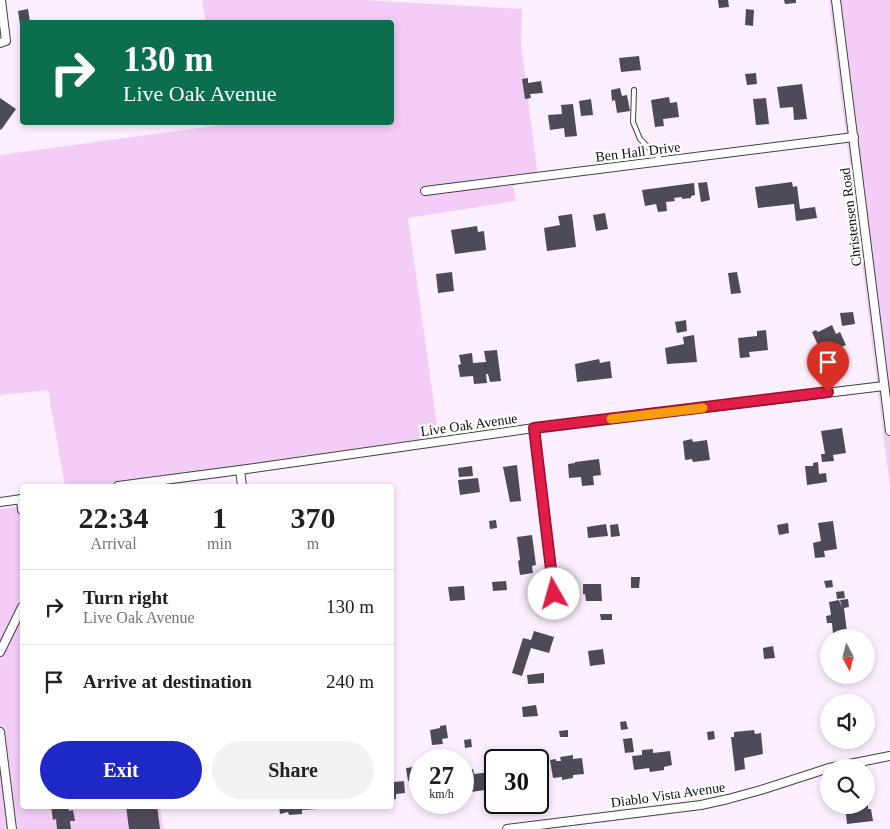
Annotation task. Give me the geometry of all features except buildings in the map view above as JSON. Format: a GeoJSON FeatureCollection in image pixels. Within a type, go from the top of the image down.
{"type":"FeatureCollection","features":[{"type":"Feature","properties":{"kind":"street"},"geometry":{"type":"LineString","coordinates":[[0,43],[6,41],[2,0]]}},
{"type":"Feature","properties":{"kind":"street","name":"Christensen Road"},"geometry":{"type":"LineString","coordinates":[[836,0],[890,431]]}},
{"type":"Feature","properties":{"kind":"street","name":"Ben Hall Drive"},"geometry":{"type":"LineString","coordinates":[[425,191],[854,137]]}},
{"type":"Feature","properties":{"kind":"street","name":"Live Oak Avenue"},"geometry":{"type":"LineString","coordinates":[[133,484],[534,428],[884,386]]}},
{"type":"Feature","properties":{"kind":"street"},"geometry":{"type":"LineString","coordinates":[[534,428],[554,594],[548,604]]}},
{"type":"Feature","properties":{"kind":"street"},"geometry":{"type":"LineString","coordinates":[[240,470],[242,484]]}},
{"type":"Feature","properties":{"kind":"street"},"geometry":{"type":"LineString","coordinates":[[0,502],[20,499]]}},
{"type":"Feature","properties":{"kind":"street"},"geometry":{"type":"LineString","coordinates":[[0,652],[20,611]]}},
{"type":"Feature","properties":{"kind":"street"},"geometry":{"type":"LineString","coordinates":[[0,732],[4,800],[12,829]]}},
{"type":"Feature","properties":{"kind":"street","name":"Diablo Vista Avenue"},"geometry":{"type":"LineString","coordinates":[[875,759],[890,756]]}},
{"type":"Feature","properties":{"kind":"street","name":"Diablo Vista Avenue"},"geometry":{"type":"LineString","coordinates":[[507,829],[709,803],[762,790],[820,771]]}},
{"type":"Feature","properties":{"kind":"lane"},"geometry":{"type":"LineString","coordinates":[[634,90],[633,122],[640,139],[662,161]]}},
{"type":"Feature","properties":{"kind":"shaded area"},"geometry":{"type":"Polygon","coordinates":[[[202,0],[362,0],[522,9],[521,44],[538,178],[513,186],[516,201],[408,218],[440,447],[176,484],[65,484],[48,390],[0,395],[0,155],[222,125],[394,125],[394,20],[206,20],[202,0]]]}},
{"type":"Feature","properties":{"kind":"shaded area"},"geometry":{"type":"Polygon","coordinates":[[[829,0],[890,0],[890,487],[829,0]]]}},
{"type":"Feature","properties":{"kind":"shaded area"},"geometry":{"type":"Polygon","coordinates":[[[20,506],[20,809],[160,809],[163,829],[0,829],[0,509],[20,506]]]}},
{"type":"Feature","properties":{"kind":"slow traffic"},"geometry":{"type":"LineString","coordinates":[[611,419],[703,408]]}},
{"type":"Feature","properties":{"kind":"route"},"geometry":{"type":"LineString","coordinates":[[554,594],[534,428],[828,392]]}}]}
